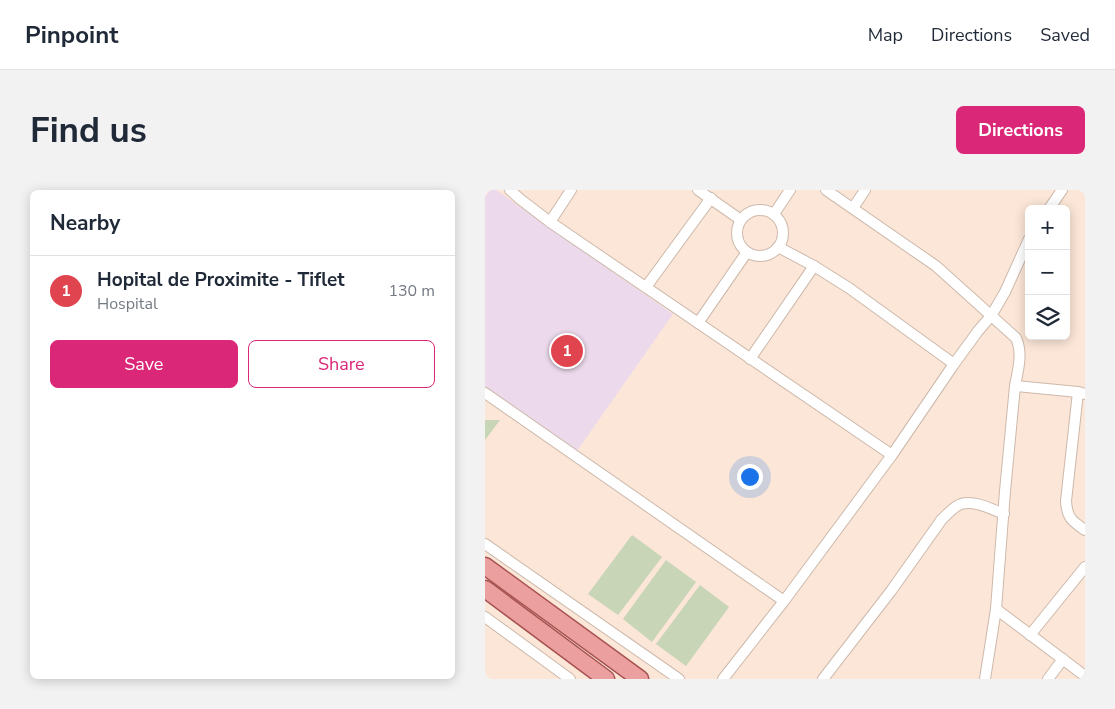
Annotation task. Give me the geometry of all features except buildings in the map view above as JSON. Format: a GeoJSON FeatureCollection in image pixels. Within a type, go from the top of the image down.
{"type":"FeatureCollection","features":[{"type":"Feature","properties":{"kind":"main road"},"geometry":{"type":"LineString","coordinates":[[485,566],[640,679]]}},
{"type":"Feature","properties":{"kind":"main road"},"geometry":{"type":"LineString","coordinates":[[485,589],[606,679]]}},
{"type":"Feature","properties":{"kind":"street"},"geometry":{"type":"LineString","coordinates":[[510,190],[520,200],[550,222],[892,455]]}},
{"type":"Feature","properties":{"kind":"street"},"geometry":{"type":"LineString","coordinates":[[550,222],[571,190]]}},
{"type":"Feature","properties":{"kind":"street"},"geometry":{"type":"LineString","coordinates":[[699,190],[741,220]]}},
{"type":"Feature","properties":{"kind":"street"},"geometry":{"type":"LineString","coordinates":[[774,214],[790,190]]}},
{"type":"Feature","properties":{"kind":"street"},"geometry":{"type":"LineString","coordinates":[[826,190],[936,266],[1015,338],[1019,347],[996,609],[985,679]]}},
{"type":"Feature","properties":{"kind":"street"},"geometry":{"type":"LineString","coordinates":[[853,208],[865,190]]}},
{"type":"Feature","properties":{"kind":"street"},"geometry":{"type":"LineString","coordinates":[[1052,205],[1062,190]]}},
{"type":"Feature","properties":{"kind":"street"},"geometry":{"type":"LineString","coordinates":[[647,287],[711,198]]}},
{"type":"Feature","properties":{"kind":"street"},"geometry":{"type":"LineString","coordinates":[[753,211],[767,211],[774,214],[779,219],[783,233],[778,247],[773,252],[765,255],[758,256],[747,252],[739,242],[737,235],[741,220],[746,214],[753,211]]}},
{"type":"Feature","properties":{"kind":"street"},"geometry":{"type":"LineString","coordinates":[[778,247],[814,266],[849,288],[954,364]]}},
{"type":"Feature","properties":{"kind":"street"},"geometry":{"type":"LineString","coordinates":[[723,679],[784,601],[892,455],[954,364],[991,316],[1005,292],[1025,248]]}},
{"type":"Feature","properties":{"kind":"street"},"geometry":{"type":"LineString","coordinates":[[698,323],[747,252]]}},
{"type":"Feature","properties":{"kind":"street"},"geometry":{"type":"LineString","coordinates":[[750,359],[814,266]]}},
{"type":"Feature","properties":{"kind":"street"},"geometry":{"type":"LineString","coordinates":[[1015,386],[1081,393],[1066,501],[1070,518],[1085,530]]}},
{"type":"Feature","properties":{"kind":"street"},"geometry":{"type":"LineString","coordinates":[[485,393],[784,601]]}},
{"type":"Feature","properties":{"kind":"street"},"geometry":{"type":"LineString","coordinates":[[823,679],[952,509],[961,504],[975,503],[1004,514]]}},
{"type":"Feature","properties":{"kind":"street"},"geometry":{"type":"LineString","coordinates":[[485,544],[679,679]]}},
{"type":"Feature","properties":{"kind":"street"},"geometry":{"type":"LineString","coordinates":[[1030,635],[1085,567]]}},
{"type":"Feature","properties":{"kind":"street"},"geometry":{"type":"LineString","coordinates":[[996,609],[1085,676]]}},
{"type":"Feature","properties":{"kind":"street"},"geometry":{"type":"LineString","coordinates":[[485,617],[570,679]]}},
{"type":"Feature","properties":{"kind":"street"},"geometry":{"type":"LineString","coordinates":[[1048,679],[1063,659]]}},
{"type":"Feature","properties":{"kind":"shaded area"},"geometry":{"type":"Polygon","coordinates":[[[490,190],[496,190],[673,314],[577,451],[485,387],[485,197],[490,190]]]}},
{"type":"Feature","properties":{"kind":"green space"},"geometry":{"type":"Polygon","coordinates":[[[485,420],[500,420],[485,440],[485,420]]]}},
{"type":"Feature","properties":{"kind":"green space"},"geometry":{"type":"Polygon","coordinates":[[[632,535],[662,557],[618,615],[588,594],[632,535]]]}},
{"type":"Feature","properties":{"kind":"green space"},"geometry":{"type":"Polygon","coordinates":[[[666,560],[696,582],[652,642],[623,619],[666,560]]]}},
{"type":"Feature","properties":{"kind":"green space"},"geometry":{"type":"Polygon","coordinates":[[[700,585],[729,607],[686,666],[656,644],[700,585]]]}},
{"type":"Feature","properties":{"kind":"place","name":"Hopital de Proximite - Tiflet"},"geometry":{"type":"Point","coordinates":[567,351]}}]}
